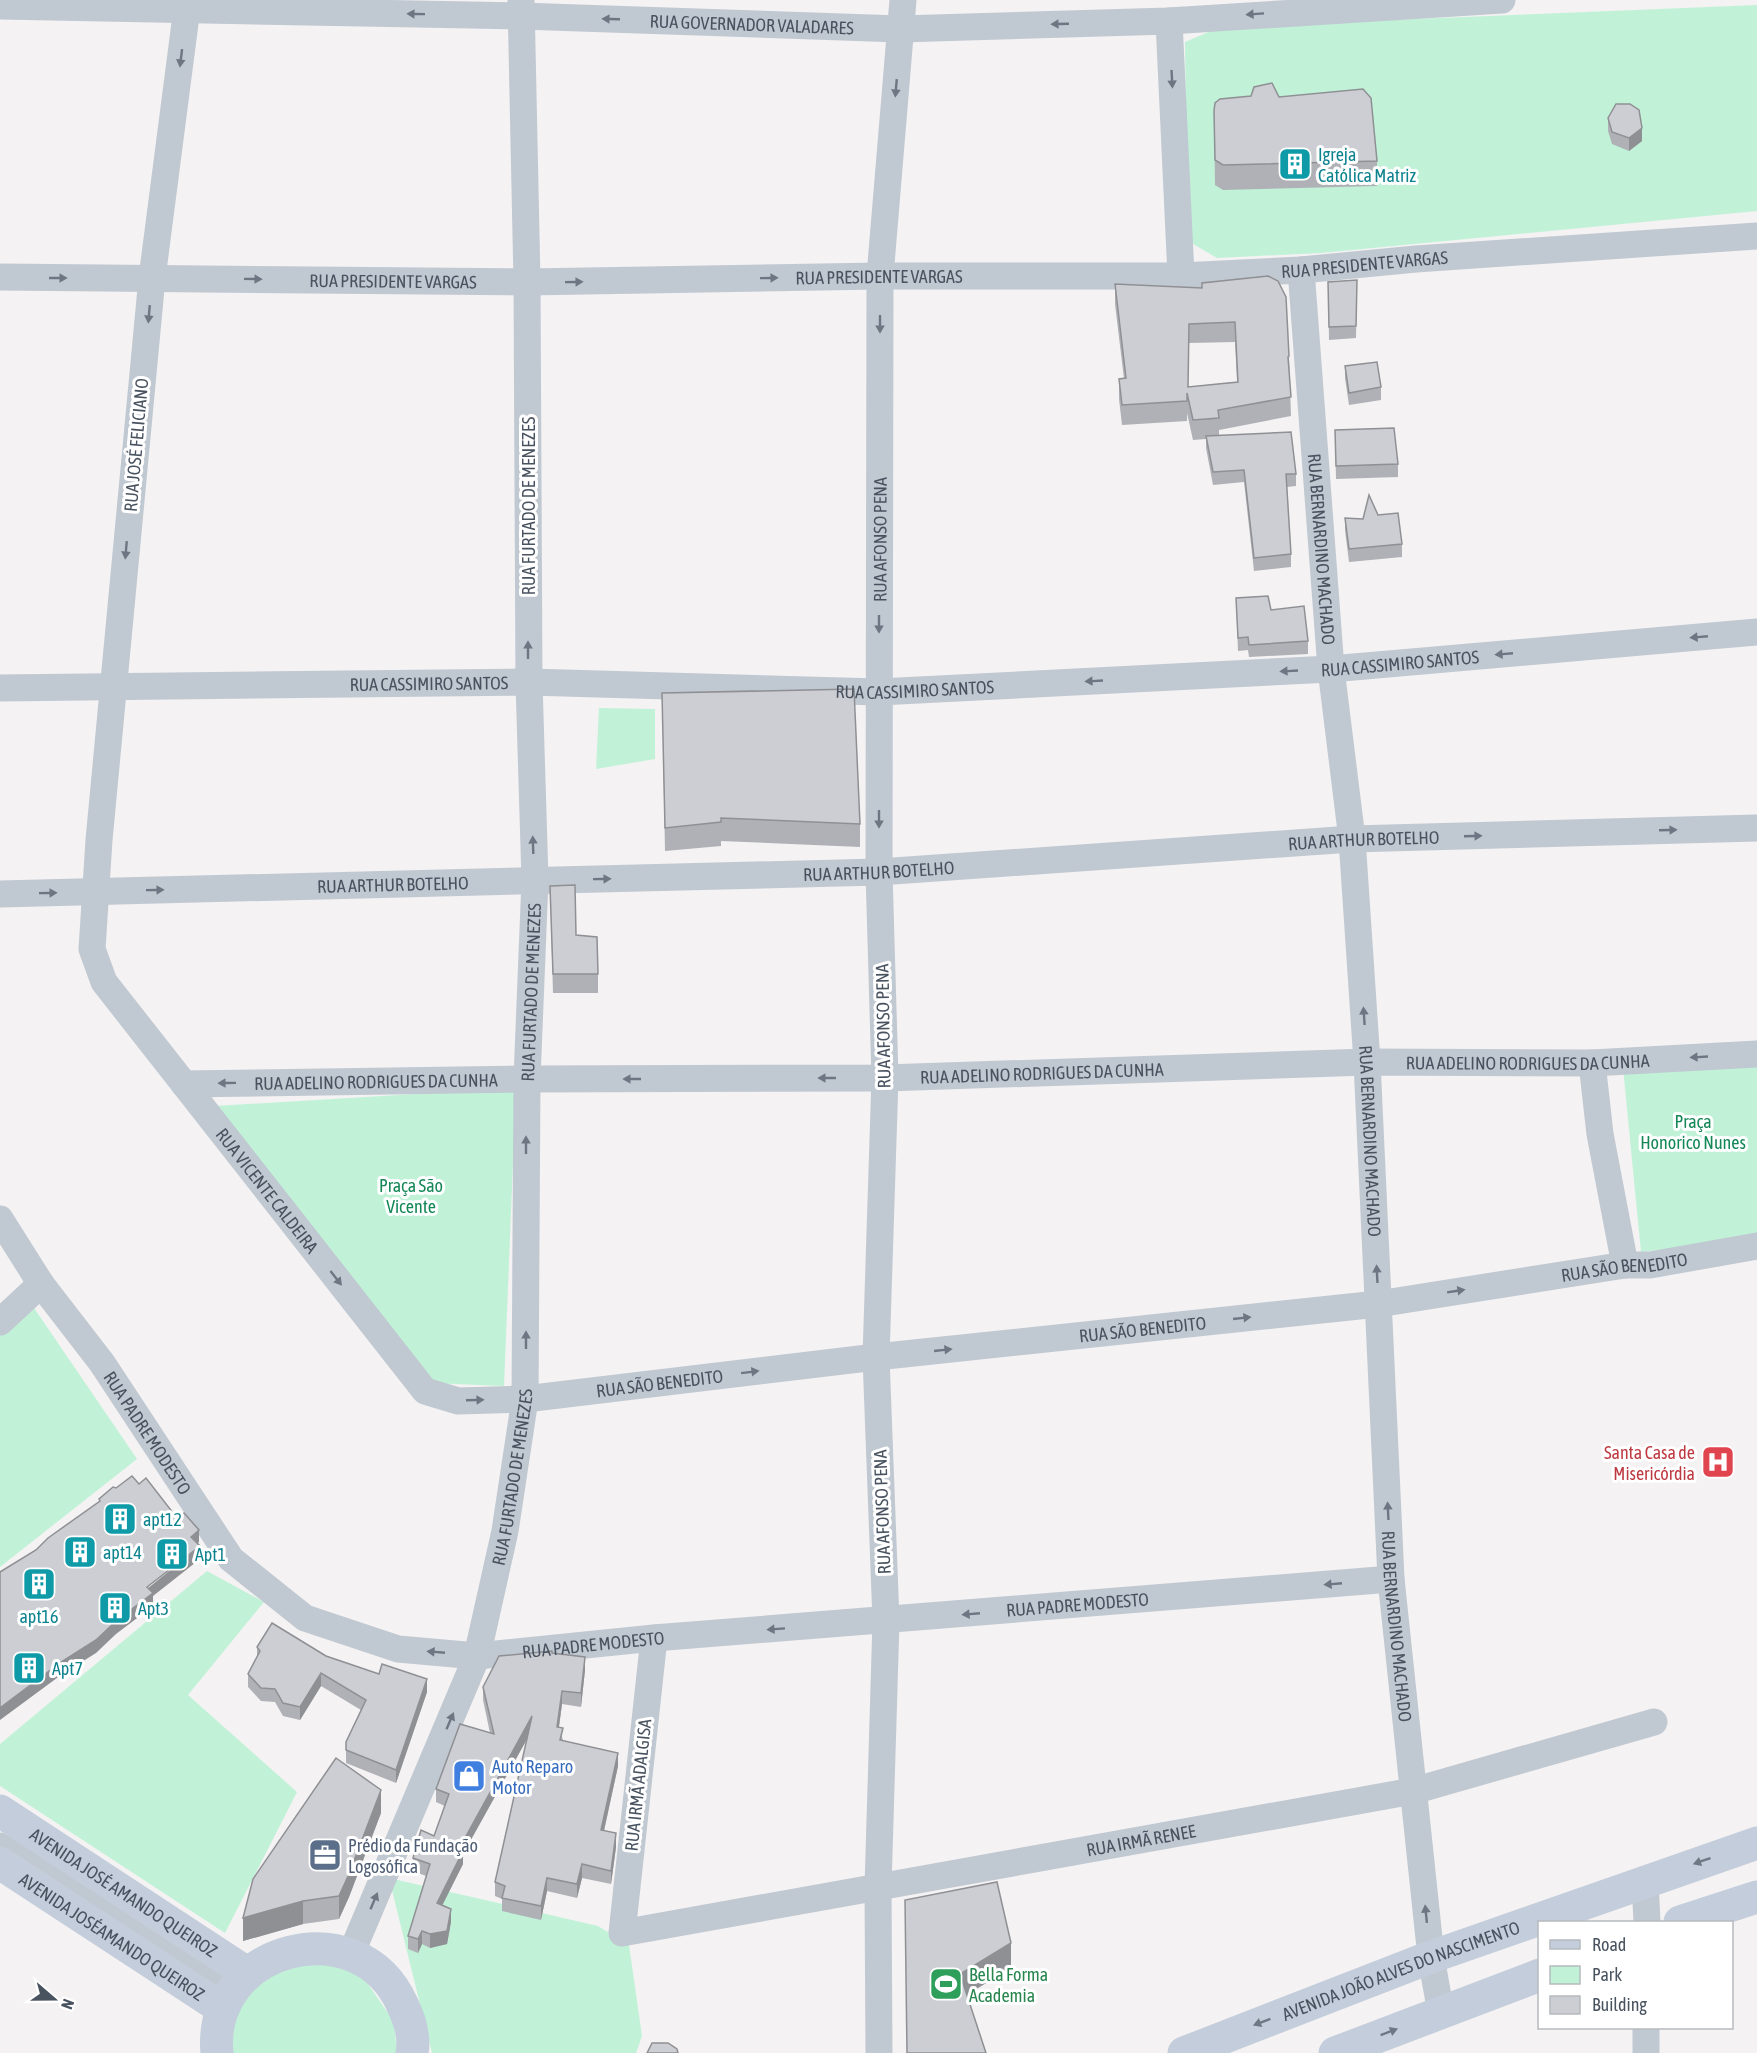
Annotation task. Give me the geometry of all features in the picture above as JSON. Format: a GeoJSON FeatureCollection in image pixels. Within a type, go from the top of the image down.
{"type":"FeatureCollection","features":[{"type":"Feature","properties":{"kind":"main road","name":"AVENIDA JOSÉ AMANDO QUEIROZ"},"geometry":{"type":"LineString","coordinates":[[0,1811],[235,1991]]}},
{"type":"Feature","properties":{"kind":"main road"},"geometry":{"type":"LineString","coordinates":[[1686,1921],[1753,1898],[1749,1845]]}},
{"type":"Feature","properties":{"kind":"main road","name":"AVENIDA JOÃO ALVES DO NASCIMENTO"},"geometry":{"type":"LineString","coordinates":[[1184,2053],[1431,1957],[1749,1845]]}},
{"type":"Feature","properties":{"kind":"main road","name":"AVENIDA JOSÉAMANDO QUEIROZ"},"geometry":{"type":"LineString","coordinates":[[0,1863],[235,1991]]}},
{"type":"Feature","properties":{"kind":"main road"},"geometry":{"type":"LineString","coordinates":[[217,2053],[216,2040],[235,1991],[271,1958],[297,1949],[325,1948],[351,1954],[377,1970],[396,1992],[409,2019],[412,2053]]}},
{"type":"Feature","properties":{"kind":"main road"},"geometry":{"type":"LineString","coordinates":[[1335,2053],[1538,1975]]}},
{"type":"Feature","properties":{"kind":"street","name":"RUA AFONSO PENA"},"geometry":{"type":"LineString","coordinates":[[879,2053],[878,1887],[886,1621],[876,1357],[885,1078],[879,872],[880,276],[903,0]]}},
{"type":"Feature","properties":{"kind":"street","name":"RUA GOVERNADOR VALADARES"},"geometry":{"type":"LineString","coordinates":[[0,6],[520,8],[900,29],[1169,21],[1298,6],[1502,0]]}},
{"type":"Feature","properties":{"kind":"street","name":"RUA JOSÉ FELICIANO"},"geometry":{"type":"LineString","coordinates":[[96,892],[152,278],[188,5]]}},
{"type":"Feature","properties":{"kind":"street","name":"RUA FURTADO DE MENEZES"},"geometry":{"type":"LineString","coordinates":[[351,1954],[477,1656],[505,1531],[525,1398],[527,1079],[534,880],[529,682],[527,282],[520,8]]}},
{"type":"Feature","properties":{"kind":"street"},"geometry":{"type":"LineString","coordinates":[[1169,21],[1181,276]]}},
{"type":"Feature","properties":{"kind":"street","name":"RUA PRESIDENTE VARGAS"},"geometry":{"type":"LineString","coordinates":[[0,278],[527,282],[880,276],[1181,276],[1301,270],[1416,259],[1757,236]]}},
{"type":"Feature","properties":{"kind":"street","name":"RUA BERNARDINO MACHADO"},"geometry":{"type":"LineString","coordinates":[[1301,270],[1331,669],[1352,839],[1367,1062],[1391,1580],[1431,1957],[1441,2013]]}},
{"type":"Feature","properties":{"kind":"street","name":"RUA CASSIMIRO SANTOS"},"geometry":{"type":"LineString","coordinates":[[0,688],[529,682],[879,692],[1331,669],[1757,632]]}},
{"type":"Feature","properties":{"kind":"street","name":"RUA ARTHUR BOTELHO"},"geometry":{"type":"LineString","coordinates":[[0,894],[879,872],[1352,839],[1757,828]]}},
{"type":"Feature","properties":{"kind":"street","name":"RUA VICENTE CALDEIRA"},"geometry":{"type":"LineString","coordinates":[[96,892],[92,949],[104,982],[425,1391],[458,1401],[525,1398]]}},
{"type":"Feature","properties":{"kind":"street","name":"RUA ADELINO RODRIGUES DA CUNHA"},"geometry":{"type":"LineString","coordinates":[[184,1084],[527,1079],[885,1078],[1367,1062],[1592,1063],[1757,1054]]}},
{"type":"Feature","properties":{"kind":"street"},"geometry":{"type":"LineString","coordinates":[[1592,1063],[1600,1134],[1625,1264]]}},
{"type":"Feature","properties":{"kind":"street","name":"RUA PADRE MODESTO"},"geometry":{"type":"LineString","coordinates":[[0,1219],[41,1284],[102,1363],[231,1558],[305,1618],[399,1649],[477,1656],[654,1638],[1391,1580]]}},
{"type":"Feature","properties":{"kind":"street","name":"RUA SÃO BENEDITO"},"geometry":{"type":"LineString","coordinates":[[525,1398],[876,1357],[1378,1304],[1625,1264],[1650,1265],[1757,1246]]}},
{"type":"Feature","properties":{"kind":"street"},"geometry":{"type":"LineString","coordinates":[[0,1322],[41,1284]]}},
{"type":"Feature","properties":{"kind":"street","name":"RUA IRMÃ ADALGISA"},"geometry":{"type":"LineString","coordinates":[[622,1933],[654,1638]]}},
{"type":"Feature","properties":{"kind":"street","name":"RUA IRMÃ RENEE"},"geometry":{"type":"LineString","coordinates":[[622,1933],[1413,1791],[1654,1722]]}},
{"type":"Feature","properties":{"kind":"street"},"geometry":{"type":"LineString","coordinates":[[0,1843],[235,1991]]}},
{"type":"Feature","properties":{"kind":"street"},"geometry":{"type":"LineString","coordinates":[[1645,1881],[1647,1921]]}},
{"type":"Feature","properties":{"kind":"street"},"geometry":{"type":"LineString","coordinates":[[1646,2029],[1646,2053]]}},
{"type":"Feature","properties":{"kind":"green space"},"geometry":{"type":"Polygon","coordinates":[[[1757,5],[1757,211],[1321,253],[1217,258],[1188,241],[1185,42],[1211,31],[1314,23],[1757,5]]]}},
{"type":"Feature","properties":{"kind":"green space"},"geometry":{"type":"Polygon","coordinates":[[[599,708],[655,709],[655,759],[596,769],[599,708]]]}},
{"type":"Feature","properties":{"kind":"green space","name":"Praça Honorico Nunes"},"geometry":{"type":"Polygon","coordinates":[[[1757,1064],[1757,1238],[1641,1252],[1623,1068],[1757,1064]]]}},
{"type":"Feature","properties":{"kind":"green space","name":"Praça São Vicente"},"geometry":{"type":"Polygon","coordinates":[[[516,1088],[504,1386],[430,1383],[215,1106],[516,1088]]]}},
{"type":"Feature","properties":{"kind":"green space"},"geometry":{"type":"Polygon","coordinates":[[[32,1305],[137,1459],[0,1567],[0,1335],[32,1305]]]}},
{"type":"Feature","properties":{"kind":"green space"},"geometry":{"type":"Polygon","coordinates":[[[207,1571],[264,1602],[188,1695],[297,1792],[225,1933],[0,1786],[0,1744],[207,1571]]]}},
{"type":"Feature","properties":{"kind":"green space"},"geometry":{"type":"Polygon","coordinates":[[[389,1878],[598,1926],[629,1945],[642,2036],[636,2053],[432,2053],[389,1878]]]}},
{"type":"Feature","properties":{"kind":"green space"},"geometry":{"type":"Polygon","coordinates":[[[287,1965],[341,1965],[364,1978],[394,2022],[397,2053],[230,2053],[233,2021],[245,1996],[287,1965]]]}},
{"type":"Feature","properties":{"kind":"building","name":"Igreja Católica Matriz"},"geometry":{"type":"Polygon","coordinates":[[[1272,83],[1279,97],[1363,89],[1371,98],[1377,161],[1223,165],[1215,160],[1215,103],[1220,99],[1251,96],[1254,87],[1272,83]]]}},
{"type":"Feature","properties":{"kind":"building"},"geometry":{"type":"Polygon","coordinates":[[[1616,104],[1630,104],[1639,110],[1642,128],[1629,138],[1612,132],[1608,118],[1616,104]]]}},
{"type":"Feature","properties":{"kind":"building"},"geometry":{"type":"Polygon","coordinates":[[[1268,276],[1278,281],[1286,297],[1291,397],[1218,410],[1219,418],[1193,420],[1187,393],[1187,401],[1122,405],[1119,379],[1126,378],[1115,284],[1202,288],[1202,283],[1268,276]],[[1235,322],[1189,324],[1188,387],[1238,382],[1235,322]]]}},
{"type":"Feature","properties":{"kind":"building"},"geometry":{"type":"Polygon","coordinates":[[[1357,280],[1356,326],[1329,327],[1328,282],[1357,280]]]}},
{"type":"Feature","properties":{"kind":"building"},"geometry":{"type":"Polygon","coordinates":[[[1377,362],[1381,387],[1349,393],[1345,366],[1377,362]]]}},
{"type":"Feature","properties":{"kind":"building"},"geometry":{"type":"Polygon","coordinates":[[[1394,428],[1398,464],[1336,466],[1335,430],[1394,428]]]}},
{"type":"Feature","properties":{"kind":"building"},"geometry":{"type":"Polygon","coordinates":[[[1291,432],[1296,474],[1286,474],[1291,554],[1254,558],[1244,470],[1213,472],[1206,436],[1291,432]]]}},
{"type":"Feature","properties":{"kind":"building"},"geometry":{"type":"Polygon","coordinates":[[[1369,495],[1378,515],[1398,513],[1402,544],[1349,549],[1345,518],[1363,519],[1369,495]]]}},
{"type":"Feature","properties":{"kind":"building"},"geometry":{"type":"Polygon","coordinates":[[[1268,596],[1271,610],[1304,606],[1308,641],[1249,645],[1248,637],[1238,638],[1236,598],[1268,596]]]}},
{"type":"Feature","properties":{"kind":"building"},"geometry":{"type":"Polygon","coordinates":[[[854,689],[860,824],[721,818],[721,822],[665,828],[662,693],[854,689]]]}},
{"type":"Feature","properties":{"kind":"building"},"geometry":{"type":"Polygon","coordinates":[[[575,885],[576,935],[597,937],[598,974],[553,974],[550,886],[575,885]]]}},
{"type":"Feature","properties":{"kind":"building"},"geometry":{"type":"Polygon","coordinates":[[[132,1476],[139,1484],[146,1478],[177,1518],[184,1513],[199,1530],[191,1537],[200,1546],[147,1587],[153,1593],[116,1621],[96,1640],[61,1662],[0,1708],[0,1572],[36,1550],[48,1538],[100,1501],[99,1499],[113,1487],[116,1488],[132,1476]]]}},
{"type":"Feature","properties":{"kind":"building"},"geometry":{"type":"Polygon","coordinates":[[[272,1623],[326,1656],[379,1674],[382,1664],[427,1679],[396,1770],[346,1750],[346,1742],[366,1700],[321,1673],[300,1707],[283,1703],[275,1689],[261,1688],[248,1674],[260,1651],[257,1647],[272,1623]]]}},
{"type":"Feature","properties":{"kind":"building"},"geometry":{"type":"Polygon","coordinates":[[[552,1651],[552,1653],[585,1657],[581,1693],[562,1691],[557,1727],[563,1728],[560,1740],[618,1753],[601,1830],[616,1833],[611,1871],[582,1864],[577,1884],[547,1878],[541,1906],[502,1898],[505,1886],[495,1882],[532,1716],[459,1849],[463,1851],[437,1903],[451,1909],[447,1931],[430,1934],[422,1931],[418,1939],[408,1936],[430,1864],[413,1858],[421,1830],[434,1836],[449,1794],[436,1789],[460,1724],[494,1734],[483,1687],[499,1656],[552,1651]]]}},
{"type":"Feature","properties":{"kind":"building","name":"Prédio da Fundação Logosófica"},"geometry":{"type":"Polygon","coordinates":[[[336,1758],[381,1790],[339,1896],[303,1901],[243,1918],[253,1879],[336,1758]]]}},
{"type":"Feature","properties":{"kind":"building","name":"Bella Forma Academia"},"geometry":{"type":"Polygon","coordinates":[[[997,1882],[1011,1943],[960,1974],[986,2053],[907,2053],[905,1900],[997,1882]]]}},
{"type":"Feature","properties":{"kind":"building"},"geometry":{"type":"Polygon","coordinates":[[[652,2043],[668,2043],[677,2049],[678,2053],[647,2053],[652,2043]]]}},
{"type":"Feature","properties":{"kind":"place","name":"Igreja Católica Matriz"},"geometry":{"type":"Point","coordinates":[1295,164]}},
{"type":"Feature","properties":{"kind":"place","name":"Santa Casa de Misericórdia"},"geometry":{"type":"Point","coordinates":[1718,1462]}},
{"type":"Feature","properties":{"kind":"place","name":"apt12"},"geometry":{"type":"Point","coordinates":[120,1519]}},
{"type":"Feature","properties":{"kind":"place","name":"apt14"},"geometry":{"type":"Point","coordinates":[80,1552]}},
{"type":"Feature","properties":{"kind":"place","name":"Apt1"},"geometry":{"type":"Point","coordinates":[172,1554]}},
{"type":"Feature","properties":{"kind":"place","name":"apt16"},"geometry":{"type":"Point","coordinates":[39,1584]}},
{"type":"Feature","properties":{"kind":"place","name":"Apt3"},"geometry":{"type":"Point","coordinates":[115,1608]}},
{"type":"Feature","properties":{"kind":"place","name":"Apt7"},"geometry":{"type":"Point","coordinates":[29,1668]}},
{"type":"Feature","properties":{"kind":"place","name":"Auto Reparo Motor"},"geometry":{"type":"Point","coordinates":[469,1776]}},
{"type":"Feature","properties":{"kind":"place","name":"Prédio da Fundação Logosófica"},"geometry":{"type":"Point","coordinates":[325,1855]}},
{"type":"Feature","properties":{"kind":"place","name":"Bella Forma Academia"},"geometry":{"type":"Point","coordinates":[946,1984]}}]}
